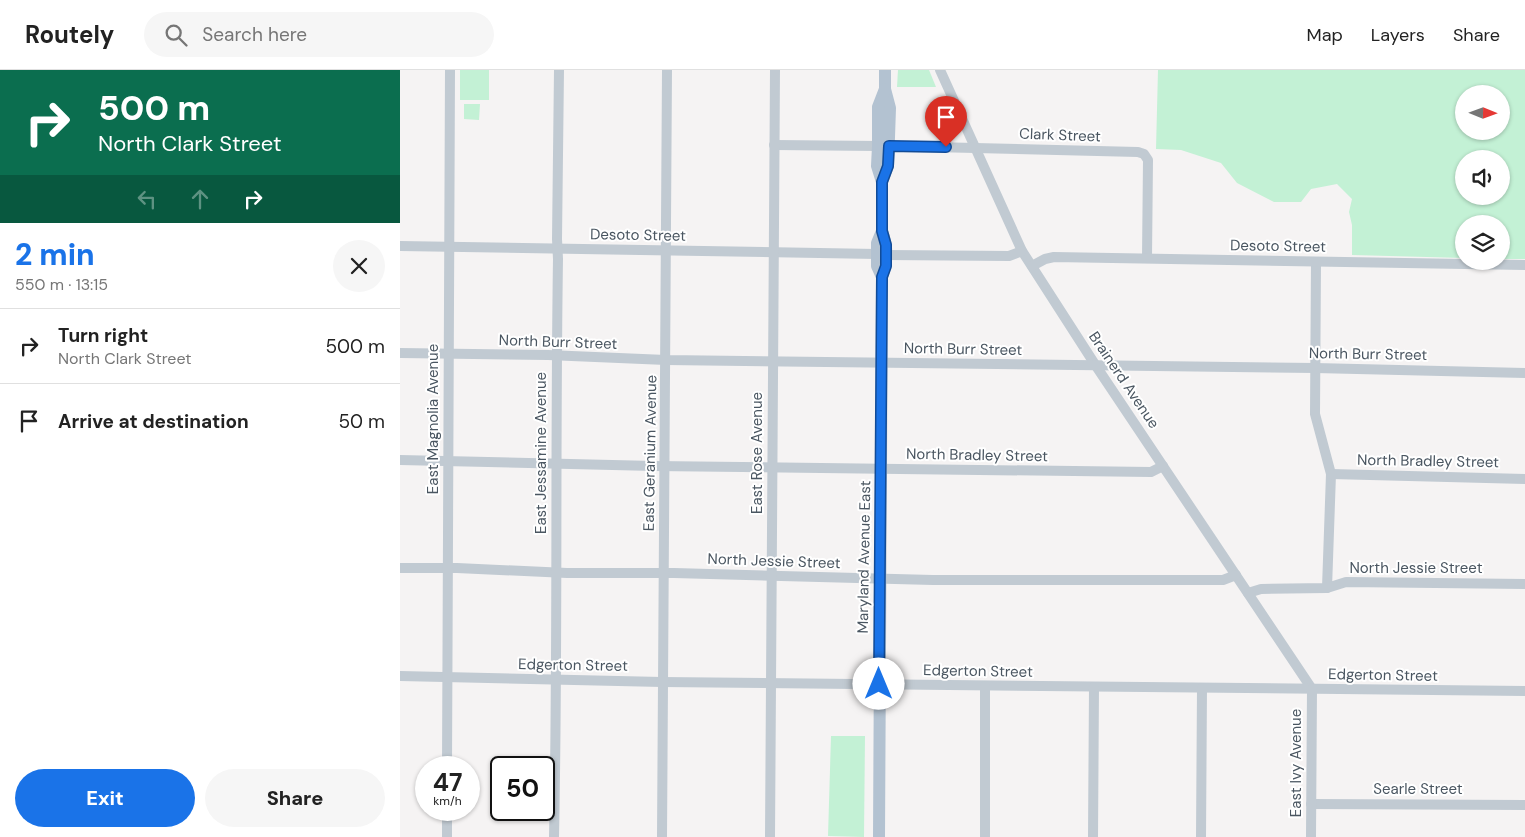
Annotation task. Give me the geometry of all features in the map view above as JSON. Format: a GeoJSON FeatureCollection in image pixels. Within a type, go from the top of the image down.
{"type":"FeatureCollection","features":[{"type":"Feature","properties":{"kind":"main road","name":"Maryland Avenue East"},"geometry":{"type":"LineString","coordinates":[[879,837],[882,277],[877,266],[881,254],[877,243],[882,231],[882,182],[878,166],[883,146],[878,107],[884,89],[885,70]]}},
{"type":"Feature","properties":{"kind":"street","name":"East Magnolia Avenue"},"geometry":{"type":"LineString","coordinates":[[447,756],[450,70]]}},
{"type":"Feature","properties":{"kind":"street","name":"East Jessamine Avenue"},"geometry":{"type":"LineString","coordinates":[[554,837],[559,70]]}},
{"type":"Feature","properties":{"kind":"street","name":"East Geranium Avenue"},"geometry":{"type":"LineString","coordinates":[[662,837],[667,70]]}},
{"type":"Feature","properties":{"kind":"street","name":"East Rose Avenue"},"geometry":{"type":"LineString","coordinates":[[770,837],[775,70]]}},
{"type":"Feature","properties":{"kind":"street","name":"Brainerd Avenue"},"geometry":{"type":"LineString","coordinates":[[940,70],[1022,251],[1096,366],[1312,689]]}},
{"type":"Feature","properties":{"kind":"street","name":"Clark Street"},"geometry":{"type":"LineString","coordinates":[[774,145],[974,147],[1138,152],[1144,154],[1148,160],[1147,258]]}},
{"type":"Feature","properties":{"kind":"street","name":"Desoto Street"},"geometry":{"type":"LineString","coordinates":[[400,246],[1010,256],[1022,251]]}},
{"type":"Feature","properties":{"kind":"street","name":"Desoto Street"},"geometry":{"type":"LineString","coordinates":[[1032,266],[1045,259],[1054,258],[1525,265]]}},
{"type":"Feature","properties":{"kind":"street"},"geometry":{"type":"LineString","coordinates":[[1316,262],[1314,414],[1331,474],[1327,588]]}},
{"type":"Feature","properties":{"kind":"street","name":"North Burr Street"},"geometry":{"type":"LineString","coordinates":[[400,353],[666,360],[1315,368],[1525,373]]}},
{"type":"Feature","properties":{"kind":"street","name":"North Bradley Street"},"geometry":{"type":"LineString","coordinates":[[400,460],[772,468],[1151,472],[1163,466]]}},
{"type":"Feature","properties":{"kind":"street","name":"North Bradley Street"},"geometry":{"type":"LineString","coordinates":[[1331,474],[1525,479]]}},
{"type":"Feature","properties":{"kind":"street","name":"North Jessie Street"},"geometry":{"type":"LineString","coordinates":[[400,568],[771,575],[880,579],[1223,580],[1236,575]]}},
{"type":"Feature","properties":{"kind":"street","name":"North Jessie Street"},"geometry":{"type":"LineString","coordinates":[[1248,593],[1261,589],[1327,588],[1346,582],[1525,584]]}},
{"type":"Feature","properties":{"kind":"street","name":"Edgerton Street"},"geometry":{"type":"LineString","coordinates":[[400,676],[662,682],[1525,691]]}},
{"type":"Feature","properties":{"kind":"street"},"geometry":{"type":"LineString","coordinates":[[984,837],[986,686]]}},
{"type":"Feature","properties":{"kind":"street"},"geometry":{"type":"LineString","coordinates":[[1093,837],[1094,687]]}},
{"type":"Feature","properties":{"kind":"street"},"geometry":{"type":"LineString","coordinates":[[1201,837],[1202,688]]}},
{"type":"Feature","properties":{"kind":"street","name":"East Ivy Avenue"},"geometry":{"type":"LineString","coordinates":[[1311,837],[1312,689]]}},
{"type":"Feature","properties":{"kind":"street","name":"Searle Street"},"geometry":{"type":"LineString","coordinates":[[1311,804],[1525,805]]}},
{"type":"Feature","properties":{"kind":"street"},"geometry":{"type":"LineString","coordinates":[[447,821],[447,837]]}},
{"type":"Feature","properties":{"kind":"green space"},"geometry":{"type":"Polygon","coordinates":[[[460,70],[489,70],[489,100],[460,100],[460,70]]]}},
{"type":"Feature","properties":{"kind":"green space"},"geometry":{"type":"Polygon","coordinates":[[[898,70],[929,70],[936,87],[897,87],[898,70]]]}},
{"type":"Feature","properties":{"kind":"green space"},"geometry":{"type":"Polygon","coordinates":[[[1158,70],[1525,70],[1525,259],[1510,259],[1510,215],[1455,215],[1455,258],[1352,255],[1352,225],[1349,212],[1352,199],[1337,184],[1311,189],[1301,202],[1274,202],[1237,183],[1221,163],[1181,150],[1156,149],[1158,70]]]}},
{"type":"Feature","properties":{"kind":"green space"},"geometry":{"type":"Polygon","coordinates":[[[464,104],[480,104],[479,120],[464,119],[464,104]]]}},
{"type":"Feature","properties":{"kind":"green space"},"geometry":{"type":"Polygon","coordinates":[[[831,736],[865,736],[864,837],[828,836],[831,736]]]}},
{"type":"Feature","properties":{"kind":"route"},"geometry":{"type":"LineString","coordinates":[[879,684],[882,277],[886,266],[886,244],[882,231],[882,182],[888,166],[889,146],[946,147]]}}]}
